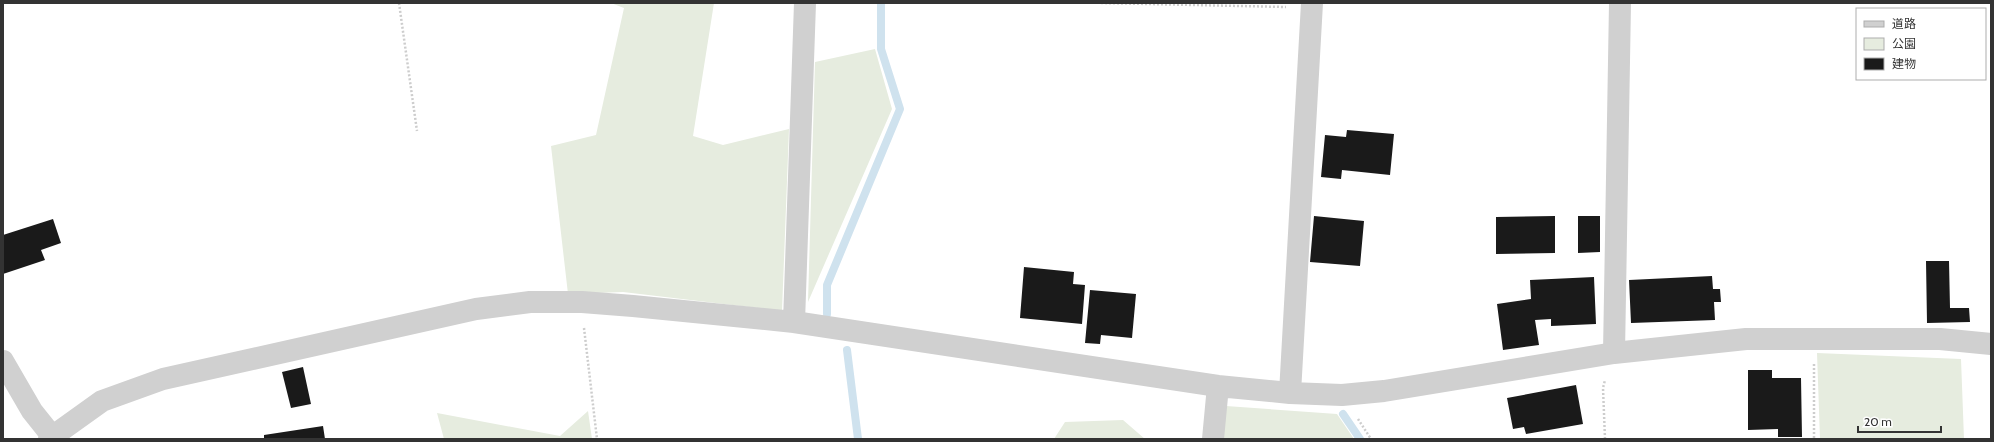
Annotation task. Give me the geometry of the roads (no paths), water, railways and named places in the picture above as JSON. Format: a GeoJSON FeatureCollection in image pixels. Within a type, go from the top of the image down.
{"type":"FeatureCollection","features":[{"type":"Feature","properties":{"kind":"street"},"geometry":{"type":"LineString","coordinates":[[794,322],[805,3]]}},
{"type":"Feature","properties":{"kind":"street"},"geometry":{"type":"LineString","coordinates":[[1614,353],[1620,3]]}},
{"type":"Feature","properties":{"kind":"street"},"geometry":{"type":"LineString","coordinates":[[1290,393],[1312,5]]}},
{"type":"Feature","properties":{"kind":"street"},"geometry":{"type":"LineString","coordinates":[[3,361],[32,411],[51,437],[102,401],[163,379],[476,309],[530,302],[582,302],[794,322],[1218,386],[1290,393],[1342,395],[1384,391],[1614,353],[1746,340],[1940,340],[1991,344]]}},
{"type":"Feature","properties":{"kind":"street"},"geometry":{"type":"LineString","coordinates":[[1213,439],[1218,386]]}},
{"type":"Feature","properties":{"kind":"waterway"},"geometry":{"type":"LineString","coordinates":[[827,314],[827,285],[900,109],[881,49],[881,3]]}},
{"type":"Feature","properties":{"kind":"waterway"},"geometry":{"type":"LineString","coordinates":[[847,350],[858,439]]}},
{"type":"Feature","properties":{"kind":"waterway"},"geometry":{"type":"LineString","coordinates":[[1343,414],[1360,439]]}}]}
